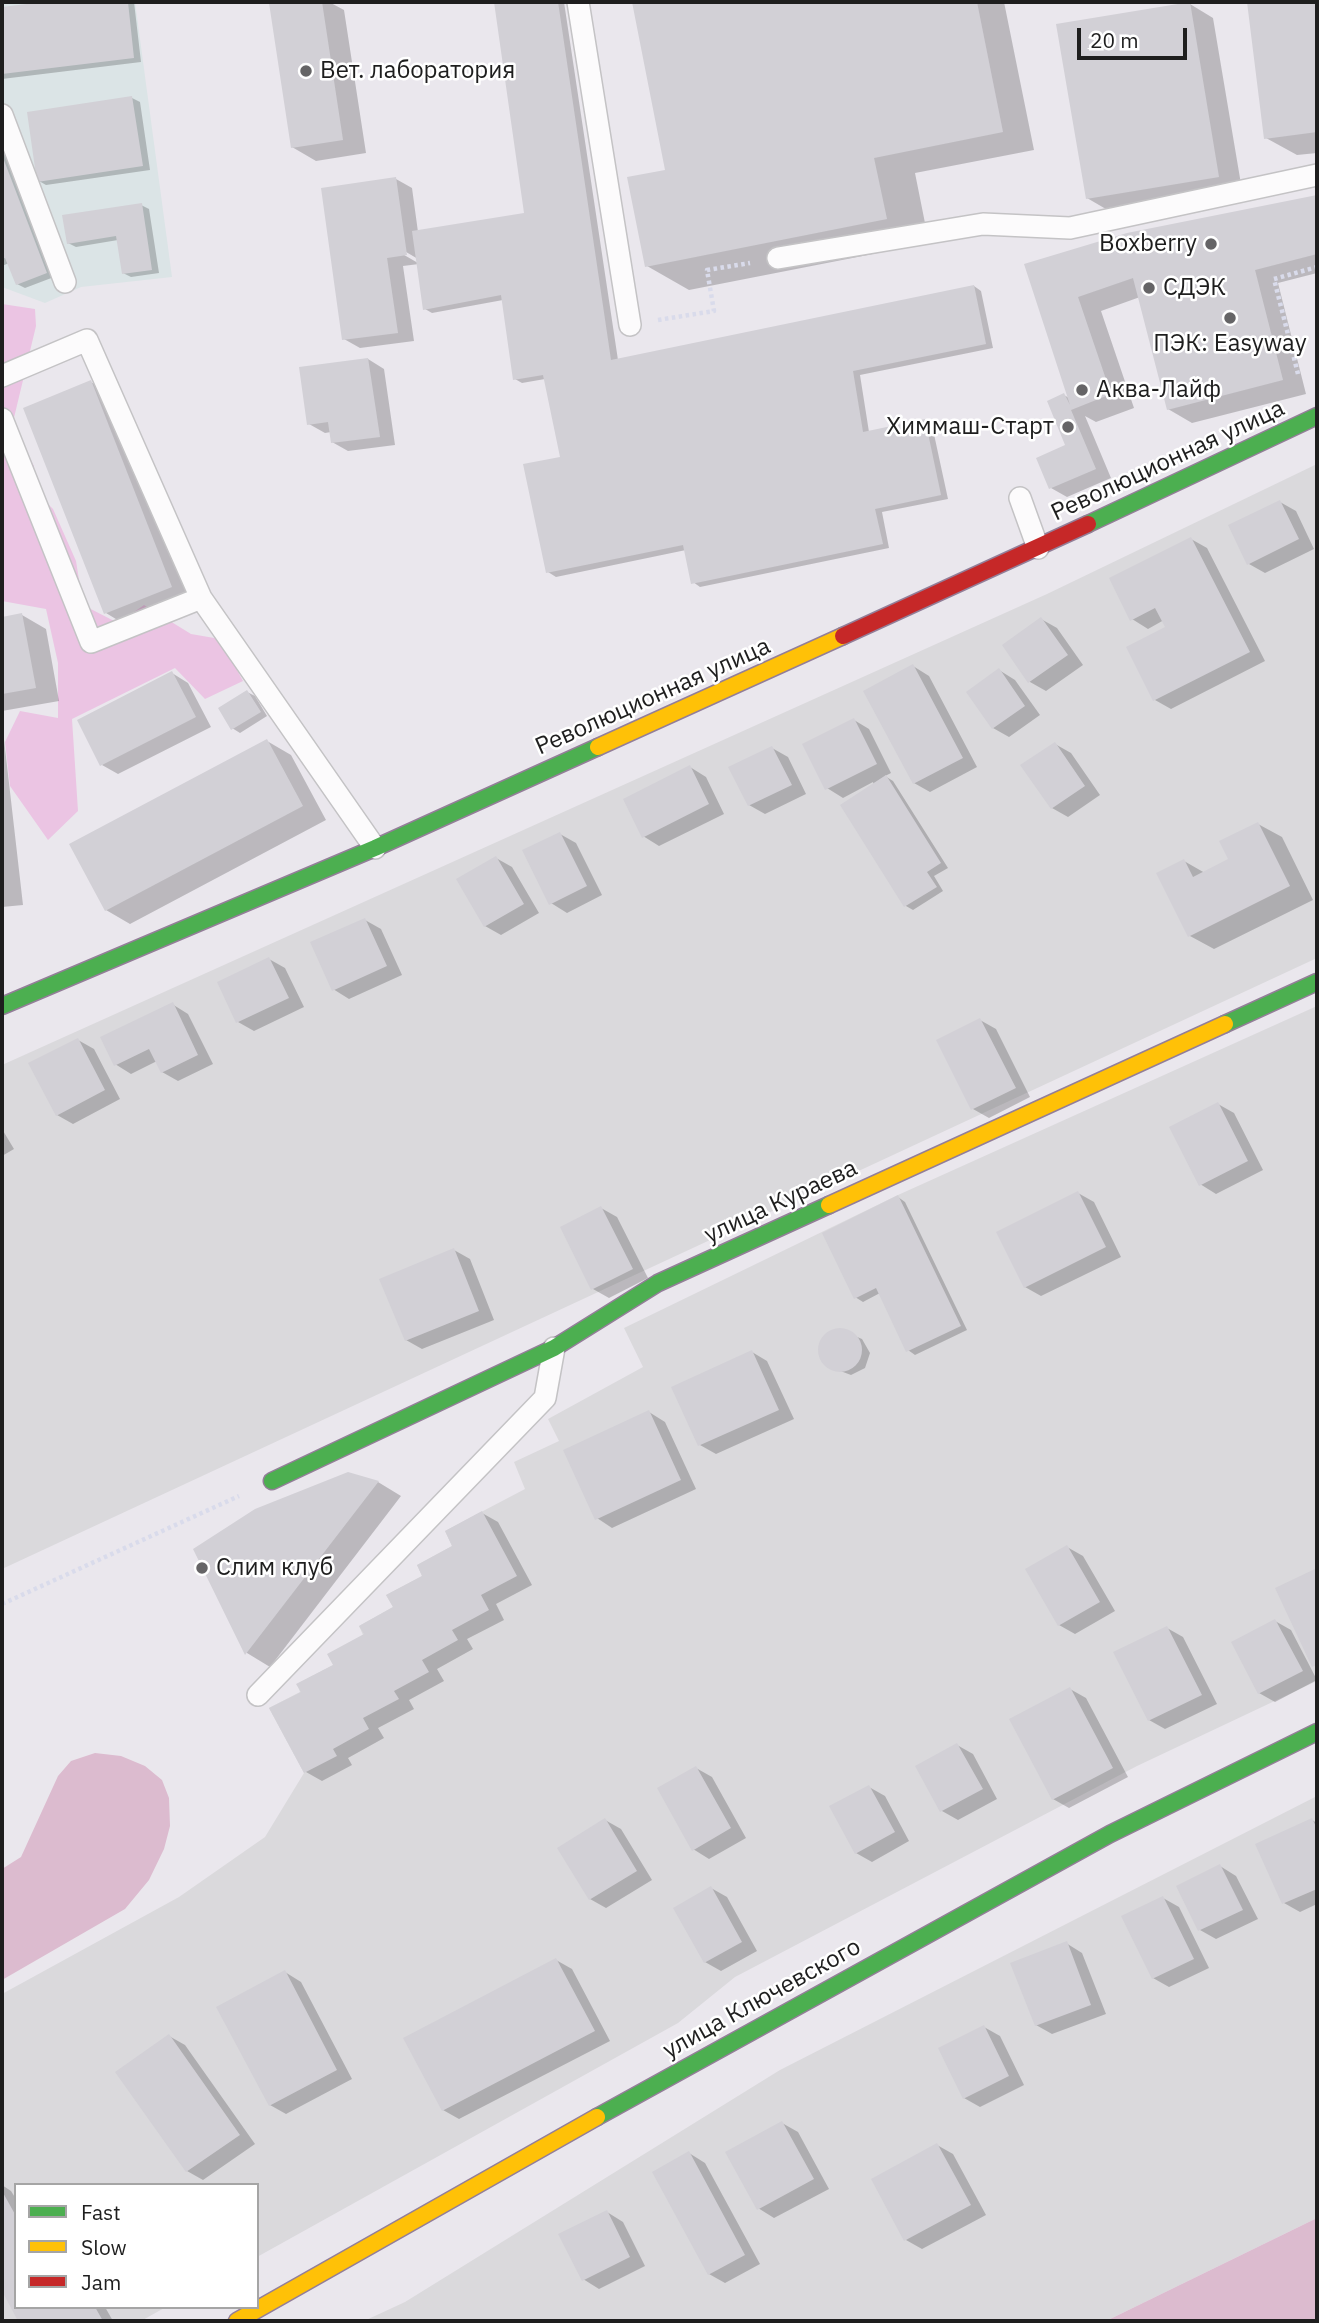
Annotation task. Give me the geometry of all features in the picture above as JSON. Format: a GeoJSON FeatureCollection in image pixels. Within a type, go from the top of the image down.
{"type":"FeatureCollection","features":[{"type":"Feature","properties":{"kind":"street","name":"Революционная улица"},"geometry":{"type":"LineString","coordinates":[[2,1006],[375,848],[1038,548],[1317,416]]}},
{"type":"Feature","properties":{"kind":"street","name":"улица Кураева"},"geometry":{"type":"LineString","coordinates":[[272,1481],[554,1348],[658,1283],[1317,982]]}},
{"type":"Feature","properties":{"kind":"street","name":"улица Ключевского"},"geometry":{"type":"LineString","coordinates":[[259,2309],[752,2029],[1110,1834],[1317,1732]]}},
{"type":"Feature","properties":{"kind":"street","name":"улица Ключевского"},"geometry":{"type":"LineString","coordinates":[[237,2321],[258,2309]]}},
{"type":"Feature","properties":{"kind":"lane"},"geometry":{"type":"LineString","coordinates":[[578,2],[630,325]]}},
{"type":"Feature","properties":{"kind":"lane"},"geometry":{"type":"LineString","coordinates":[[2,116],[65,282]]}},
{"type":"Feature","properties":{"kind":"lane"},"geometry":{"type":"LineString","coordinates":[[778,258],[983,224],[1070,228],[1317,175]]}},
{"type":"Feature","properties":{"kind":"lane"},"geometry":{"type":"LineString","coordinates":[[2,376],[87,340],[201,598],[375,848]]}},
{"type":"Feature","properties":{"kind":"lane"},"geometry":{"type":"LineString","coordinates":[[2,419],[91,642],[201,598]]}},
{"type":"Feature","properties":{"kind":"lane"},"geometry":{"type":"LineString","coordinates":[[1020,498],[1038,548]]}},
{"type":"Feature","properties":{"kind":"lane"},"geometry":{"type":"LineString","coordinates":[[258,1695],[545,1398],[554,1348]]}},
{"type":"Feature","properties":{"kind":"path"},"geometry":{"type":"LineString","coordinates":[[630,325],[714,311],[707,270],[778,258]]}},
{"type":"Feature","properties":{"kind":"path"},"geometry":{"type":"LineString","coordinates":[[1298,374],[1274,279],[1317,268]]}},
{"type":"Feature","properties":{"kind":"path"},"geometry":{"type":"LineString","coordinates":[[2,1604],[272,1481]]}},
{"type":"Feature","properties":{"kind":"shaded area"},"geometry":{"type":"Polygon","coordinates":[[[2,2],[135,2],[172,277],[81,287],[45,303],[2,287],[2,2]]]}},
{"type":"Feature","properties":{"kind":"shaded area"},"geometry":{"type":"Polygon","coordinates":[[[2,304],[35,309],[36,326],[12,426],[34,466],[35,491],[53,509],[76,561],[83,605],[118,623],[144,605],[191,634],[220,639],[243,681],[205,699],[175,668],[72,719],[78,811],[48,840],[10,786],[5,742],[20,711],[58,718],[58,663],[46,609],[2,601],[2,304]]]}},
{"type":"Feature","properties":{"kind":"shaded area"},"geometry":{"type":"Polygon","coordinates":[[[1317,464],[1317,958],[2,1569],[2,1065],[1047,594],[1317,464]]]}},
{"type":"Feature","properties":{"kind":"shaded area"},"geometry":{"type":"Polygon","coordinates":[[[1317,1006],[1317,1681],[1137,1766],[735,1977],[678,2023],[259,2256],[259,2183],[14,2183],[14,2309],[162,2309],[141,2321],[2,2321],[2,1994],[179,1897],[265,1837],[304,1773],[269,1708],[300,1692],[297,1684],[333,1665],[363,1635],[359,1626],[393,1607],[386,1595],[422,1576],[417,1565],[452,1546],[445,1531],[525,1489],[514,1462],[559,1441],[548,1419],[643,1367],[624,1328],[898,1195],[1317,1006]]]}},
{"type":"Feature","properties":{"kind":"shaded area"},"geometry":{"type":"Polygon","coordinates":[[[95,1753],[121,1756],[145,1766],[162,1780],[169,1798],[170,1826],[164,1849],[149,1880],[125,1909],[2,1980],[2,1869],[21,1857],[58,1776],[71,1761],[95,1753]]]}},
{"type":"Feature","properties":{"kind":"shaded area"},"geometry":{"type":"Polygon","coordinates":[[[1317,1796],[1317,2218],[1106,2321],[364,2321],[405,2302],[780,2070],[1317,1796]]]}},
{"type":"Feature","properties":{"kind":"shaded area"},"geometry":{"type":"Polygon","coordinates":[[[1317,2218],[1317,2321],[1106,2321],[1317,2218]]]}},
{"type":"Feature","properties":{"kind":"building"},"geometry":{"type":"Polygon","coordinates":[[[43,2],[128,2],[134,58],[2,74],[2,7],[43,2]]]}},
{"type":"Feature","properties":{"kind":"building","name":"Вет. лаборатория"},"geometry":{"type":"Polygon","coordinates":[[[322,2],[343,140],[291,148],[269,3],[322,2]]]}},
{"type":"Feature","properties":{"kind":"building"},"geometry":{"type":"Polygon","coordinates":[[[494,2],[558,2],[611,360],[974,285],[986,344],[853,371],[863,432],[925,419],[941,495],[875,509],[883,544],[691,584],[683,545],[546,573],[523,464],[560,457],[543,375],[513,380],[501,295],[423,310],[412,231],[524,213],[494,2]]]}},
{"type":"Feature","properties":{"kind":"building"},"geometry":{"type":"Polygon","coordinates":[[[632,2],[977,2],[1003,132],[874,158],[887,219],[645,267],[627,177],[665,170],[632,2]]]}},
{"type":"Feature","properties":{"kind":"building"},"geometry":{"type":"Polygon","coordinates":[[[1190,2],[1219,177],[1086,199],[1056,24],[1190,2]]]}},
{"type":"Feature","properties":{"kind":"building"},"geometry":{"type":"Polygon","coordinates":[[[1247,2],[1317,2],[1317,132],[1264,139],[1247,2]]]}},
{"type":"Feature","properties":{"kind":"building"},"geometry":{"type":"Polygon","coordinates":[[[132,96],[143,166],[37,182],[27,112],[132,96]]]}},
{"type":"Feature","properties":{"kind":"building"},"geometry":{"type":"Polygon","coordinates":[[[2,155],[47,273],[16,285],[5,258],[2,259],[2,155]]]}},
{"type":"Feature","properties":{"kind":"building"},"geometry":{"type":"Polygon","coordinates":[[[396,177],[407,255],[387,258],[398,333],[342,340],[321,188],[396,177]]]}},
{"type":"Feature","properties":{"kind":"building"},"geometry":{"type":"Polygon","coordinates":[[[1317,195],[1317,254],[1255,270],[1283,380],[1167,410],[1133,278],[1078,297],[1111,394],[1071,410],[1096,469],[1049,489],[1036,458],[1065,445],[1047,401],[1064,393],[1070,405],[1024,264],[1127,233],[1317,195]]]}},
{"type":"Feature","properties":{"kind":"building"},"geometry":{"type":"Polygon","coordinates":[[[142,203],[152,270],[122,274],[116,236],[67,244],[62,215],[142,203]]]}},
{"type":"Feature","properties":{"kind":"building"},"geometry":{"type":"Polygon","coordinates":[[[368,358],[380,437],[331,443],[328,422],[307,425],[299,367],[368,358]]]}},
{"type":"Feature","properties":{"kind":"building"},"geometry":{"type":"Polygon","coordinates":[[[91,380],[172,587],[104,614],[23,408],[91,380]]]}},
{"type":"Feature","properties":{"kind":"building"},"geometry":{"type":"Polygon","coordinates":[[[1280,500],[1299,539],[1247,565],[1228,525],[1280,500]]]}},
{"type":"Feature","properties":{"kind":"building"},"geometry":{"type":"Polygon","coordinates":[[[1191,537],[1250,652],[1153,701],[1126,647],[1165,627],[1155,608],[1130,621],[1109,578],[1191,537]]]}},
{"type":"Feature","properties":{"kind":"building"},"geometry":{"type":"Polygon","coordinates":[[[22,613],[36,688],[2,694],[2,617],[22,613]]]}},
{"type":"Feature","properties":{"kind":"building"},"geometry":{"type":"Polygon","coordinates":[[[1041,617],[1068,655],[1028,683],[1002,645],[1041,617]]]}},
{"type":"Feature","properties":{"kind":"building"},"geometry":{"type":"Polygon","coordinates":[[[913,664],[963,758],[913,784],[863,691],[913,664]]]}},
{"type":"Feature","properties":{"kind":"building"},"geometry":{"type":"Polygon","coordinates":[[[999,668],[1025,706],[992,729],[966,692],[999,668]]]}},
{"type":"Feature","properties":{"kind":"building"},"geometry":{"type":"Polygon","coordinates":[[[172,671],[196,717],[100,766],[77,720],[172,671]]]}},
{"type":"Feature","properties":{"kind":"building"},"geometry":{"type":"Polygon","coordinates":[[[247,690],[261,712],[231,730],[218,708],[247,690]]]}},
{"type":"Feature","properties":{"kind":"building"},"geometry":{"type":"Polygon","coordinates":[[[854,718],[877,764],[825,790],[802,744],[854,718]]]}},
{"type":"Feature","properties":{"kind":"building"},"geometry":{"type":"Polygon","coordinates":[[[267,739],[303,806],[105,911],[69,844],[267,739]]]}},
{"type":"Feature","properties":{"kind":"building"},"geometry":{"type":"Polygon","coordinates":[[[1055,742],[1085,786],[1051,809],[1020,765],[1055,742]]]}},
{"type":"Feature","properties":{"kind":"building"},"geometry":{"type":"Polygon","coordinates":[[[772,746],[792,785],[748,806],[728,767],[772,746]]]}},
{"type":"Feature","properties":{"kind":"building"},"geometry":{"type":"Polygon","coordinates":[[[690,765],[709,804],[642,838],[623,799],[690,765]]]}},
{"type":"Feature","properties":{"kind":"building"},"geometry":{"type":"Polygon","coordinates":[[[886,775],[941,863],[927,872],[937,887],[904,907],[840,805],[886,775]]]}},
{"type":"Feature","properties":{"kind":"building"},"geometry":{"type":"Polygon","coordinates":[[[1258,822],[1290,886],[1188,937],[1156,873],[1184,859],[1193,877],[1228,859],[1219,841],[1258,822]]]}},
{"type":"Feature","properties":{"kind":"building"},"geometry":{"type":"Polygon","coordinates":[[[560,832],[587,886],[549,905],[522,850],[560,832]]]}},
{"type":"Feature","properties":{"kind":"building"},"geometry":{"type":"Polygon","coordinates":[[[496,856],[524,904],[484,927],[456,879],[496,856]]]}},
{"type":"Feature","properties":{"kind":"building"},"geometry":{"type":"Polygon","coordinates":[[[365,918],[387,966],[332,991],[310,942],[365,918]]]}},
{"type":"Feature","properties":{"kind":"building"},"geometry":{"type":"Polygon","coordinates":[[[269,957],[289,998],[236,1023],[217,982],[269,957]]]}},
{"type":"Feature","properties":{"kind":"building"},"geometry":{"type":"Polygon","coordinates":[[[173,1002],[198,1055],[161,1073],[149,1049],[114,1066],[100,1037],[173,1002]]]}},
{"type":"Feature","properties":{"kind":"building"},"geometry":{"type":"Polygon","coordinates":[[[980,1018],[1016,1088],[971,1110],[936,1040],[980,1018]]]}},
{"type":"Feature","properties":{"kind":"building"},"geometry":{"type":"Polygon","coordinates":[[[78,1038],[105,1090],[56,1116],[28,1063],[78,1038]]]}},
{"type":"Feature","properties":{"kind":"building"},"geometry":{"type":"Polygon","coordinates":[[[1218,1102],[1248,1161],[1199,1186],[1169,1127],[1218,1102]]]}},
{"type":"Feature","properties":{"kind":"building"},"geometry":{"type":"Polygon","coordinates":[[[1078,1191],[1106,1247],[1024,1288],[996,1232],[1078,1191]]]}},
{"type":"Feature","properties":{"kind":"building"},"geometry":{"type":"Polygon","coordinates":[[[898,1195],[961,1326],[906,1352],[876,1288],[854,1299],[822,1233],[898,1195]]]}},
{"type":"Feature","properties":{"kind":"building"},"geometry":{"type":"Polygon","coordinates":[[[601,1206],[633,1269],[591,1290],[560,1227],[601,1206]]]}},
{"type":"Feature","properties":{"kind":"building"},"geometry":{"type":"Polygon","coordinates":[[[454,1248],[479,1311],[405,1341],[379,1279],[454,1248]]]}},
{"type":"Feature","properties":{"kind":"building"},"geometry":{"type":"Polygon","coordinates":[[[840,1328],[855,1335],[862,1350],[855,1365],[840,1372],[825,1365],[818,1350],[825,1335],[840,1328]]]}},
{"type":"Feature","properties":{"kind":"building"},"geometry":{"type":"Polygon","coordinates":[[[752,1350],[779,1410],[698,1446],[671,1387],[752,1350]]]}},
{"type":"Feature","properties":{"kind":"building"},"geometry":{"type":"Polygon","coordinates":[[[649,1410],[681,1480],[595,1520],[563,1450],[649,1410]]]}},
{"type":"Feature","properties":{"kind":"building"},"geometry":{"type":"Polygon","coordinates":[[[348,1472],[379,1481],[245,1655],[193,1549],[255,1509],[348,1472]]]}},
{"type":"Feature","properties":{"kind":"building"},"geometry":{"type":"Polygon","coordinates":[[[482,1511],[517,1576],[481,1595],[489,1610],[452,1630],[458,1640],[422,1660],[429,1672],[394,1691],[399,1699],[363,1718],[369,1729],[333,1749],[337,1756],[304,1773],[269,1708],[301,1692],[296,1684],[333,1665],[327,1654],[364,1634],[359,1626],[393,1607],[386,1595],[422,1576],[417,1565],[452,1546],[445,1531],[482,1511]]]}},
{"type":"Feature","properties":{"kind":"building"},"geometry":{"type":"Polygon","coordinates":[[[1067,1545],[1100,1602],[1058,1626],[1025,1569],[1067,1545]]]}},
{"type":"Feature","properties":{"kind":"building"},"geometry":{"type":"Polygon","coordinates":[[[1317,1568],[1317,1665],[1312,1667],[1275,1588],[1317,1568]]]}},
{"type":"Feature","properties":{"kind":"building"},"geometry":{"type":"Polygon","coordinates":[[[1275,1619],[1303,1671],[1258,1694],[1231,1642],[1275,1619]]]}},
{"type":"Feature","properties":{"kind":"building"},"geometry":{"type":"Polygon","coordinates":[[[1167,1626],[1202,1695],[1148,1721],[1113,1652],[1167,1626]]]}},
{"type":"Feature","properties":{"kind":"building"},"geometry":{"type":"Polygon","coordinates":[[[1070,1687],[1113,1768],[1052,1800],[1009,1719],[1070,1687]]]}},
{"type":"Feature","properties":{"kind":"building"},"geometry":{"type":"Polygon","coordinates":[[[957,1743],[983,1789],[940,1812],[915,1766],[957,1743]]]}},
{"type":"Feature","properties":{"kind":"building"},"geometry":{"type":"Polygon","coordinates":[[[696,1766],[731,1828],[692,1851],[657,1788],[696,1766]]]}},
{"type":"Feature","properties":{"kind":"building"},"geometry":{"type":"Polygon","coordinates":[[[869,1785],[895,1832],[855,1854],[829,1806],[869,1785]]]}},
{"type":"Feature","properties":{"kind":"building"},"geometry":{"type":"Polygon","coordinates":[[[605,1818],[637,1871],[589,1900],[557,1848],[605,1818]]]}},
{"type":"Feature","properties":{"kind":"building"},"geometry":{"type":"Polygon","coordinates":[[[1312,1818],[1317,1829],[1317,1889],[1282,1904],[1255,1844],[1312,1818]]]}},
{"type":"Feature","properties":{"kind":"building"},"geometry":{"type":"Polygon","coordinates":[[[1220,1864],[1243,1910],[1198,1931],[1176,1886],[1220,1864]]]}},
{"type":"Feature","properties":{"kind":"building"},"geometry":{"type":"Polygon","coordinates":[[[711,1886],[742,1942],[704,1963],[673,1908],[711,1886]]]}},
{"type":"Feature","properties":{"kind":"building"},"geometry":{"type":"Polygon","coordinates":[[[1163,1896],[1194,1959],[1152,1979],[1121,1916],[1163,1896]]]}},
{"type":"Feature","properties":{"kind":"building"},"geometry":{"type":"Polygon","coordinates":[[[1067,1941],[1091,2005],[1035,2026],[1010,1963],[1067,1941]]]}},
{"type":"Feature","properties":{"kind":"building"},"geometry":{"type":"Polygon","coordinates":[[[556,1958],[595,2031],[442,2111],[403,2038],[556,1958]]]}},
{"type":"Feature","properties":{"kind":"building"},"geometry":{"type":"Polygon","coordinates":[[[285,1970],[337,2070],[269,2106],[216,2007],[285,1970]]]}},
{"type":"Feature","properties":{"kind":"building"},"geometry":{"type":"Polygon","coordinates":[[[984,2025],[1009,2076],[963,2099],[938,2048],[984,2025]]]}},
{"type":"Feature","properties":{"kind":"building"},"geometry":{"type":"Polygon","coordinates":[[[169,2034],[240,2135],[186,2172],[115,2072],[169,2034]]]}},
{"type":"Feature","properties":{"kind":"building"},"geometry":{"type":"Polygon","coordinates":[[[782,2121],[814,2179],[757,2210],[725,2152],[782,2121]]]}},
{"type":"Feature","properties":{"kind":"building"},"geometry":{"type":"Polygon","coordinates":[[[937,2143],[971,2205],[904,2241],[871,2179],[937,2143]]]}},
{"type":"Feature","properties":{"kind":"building"},"geometry":{"type":"Polygon","coordinates":[[[689,2151],[745,2255],[708,2275],[652,2172],[689,2151]]]}},
{"type":"Feature","properties":{"kind":"building"},"geometry":{"type":"Polygon","coordinates":[[[2,2191],[14,2212],[14,2309],[96,2309],[103,2321],[18,2321],[2,2291],[2,2191]]]}},
{"type":"Feature","properties":{"kind":"building"},"geometry":{"type":"Polygon","coordinates":[[[607,2210],[630,2257],[582,2281],[558,2234],[607,2210]]]}},
{"type":"Feature","properties":{"kind":"traffic: fast"},"geometry":{"type":"LineString","coordinates":[[1088,524],[1317,416]]}},
{"type":"Feature","properties":{"kind":"traffic: fast"},"geometry":{"type":"LineString","coordinates":[[2,1006],[375,848],[598,747]]}},
{"type":"Feature","properties":{"kind":"traffic: fast"},"geometry":{"type":"LineString","coordinates":[[1225,1024],[1317,982]]}},
{"type":"Feature","properties":{"kind":"traffic: fast"},"geometry":{"type":"LineString","coordinates":[[272,1481],[554,1348],[658,1283],[829,1205]]}},
{"type":"Feature","properties":{"kind":"traffic: fast"},"geometry":{"type":"LineString","coordinates":[[597,2117],[1110,1834],[1317,1732]]}},
{"type":"Feature","properties":{"kind":"traffic: slow"},"geometry":{"type":"LineString","coordinates":[[598,747],[843,636]]}},
{"type":"Feature","properties":{"kind":"traffic: slow"},"geometry":{"type":"LineString","coordinates":[[829,1205],[1225,1024]]}},
{"type":"Feature","properties":{"kind":"traffic: slow"},"geometry":{"type":"LineString","coordinates":[[259,2309],[597,2117]]}},
{"type":"Feature","properties":{"kind":"traffic: slow"},"geometry":{"type":"LineString","coordinates":[[237,2321],[258,2309]]}},
{"type":"Feature","properties":{"kind":"traffic: jam"},"geometry":{"type":"LineString","coordinates":[[843,636],[1088,524]]}},
{"type":"Feature","properties":{"kind":"place","name":"Вет. лаборатория"},"geometry":{"type":"Point","coordinates":[306,71]}},
{"type":"Feature","properties":{"kind":"place","name":"Boxberry"},"geometry":{"type":"Point","coordinates":[1211,244]}},
{"type":"Feature","properties":{"kind":"place","name":"СДЭК"},"geometry":{"type":"Point","coordinates":[1149,288]}},
{"type":"Feature","properties":{"kind":"place","name":"ПЭК: Easyway"},"geometry":{"type":"Point","coordinates":[1230,318]}},
{"type":"Feature","properties":{"kind":"place","name":"Аква-Лайф"},"geometry":{"type":"Point","coordinates":[1082,390]}},
{"type":"Feature","properties":{"kind":"place","name":"Химмаш-Старт"},"geometry":{"type":"Point","coordinates":[1068,427]}},
{"type":"Feature","properties":{"kind":"place","name":"Слим клуб"},"geometry":{"type":"Point","coordinates":[202,1568]}}]}
